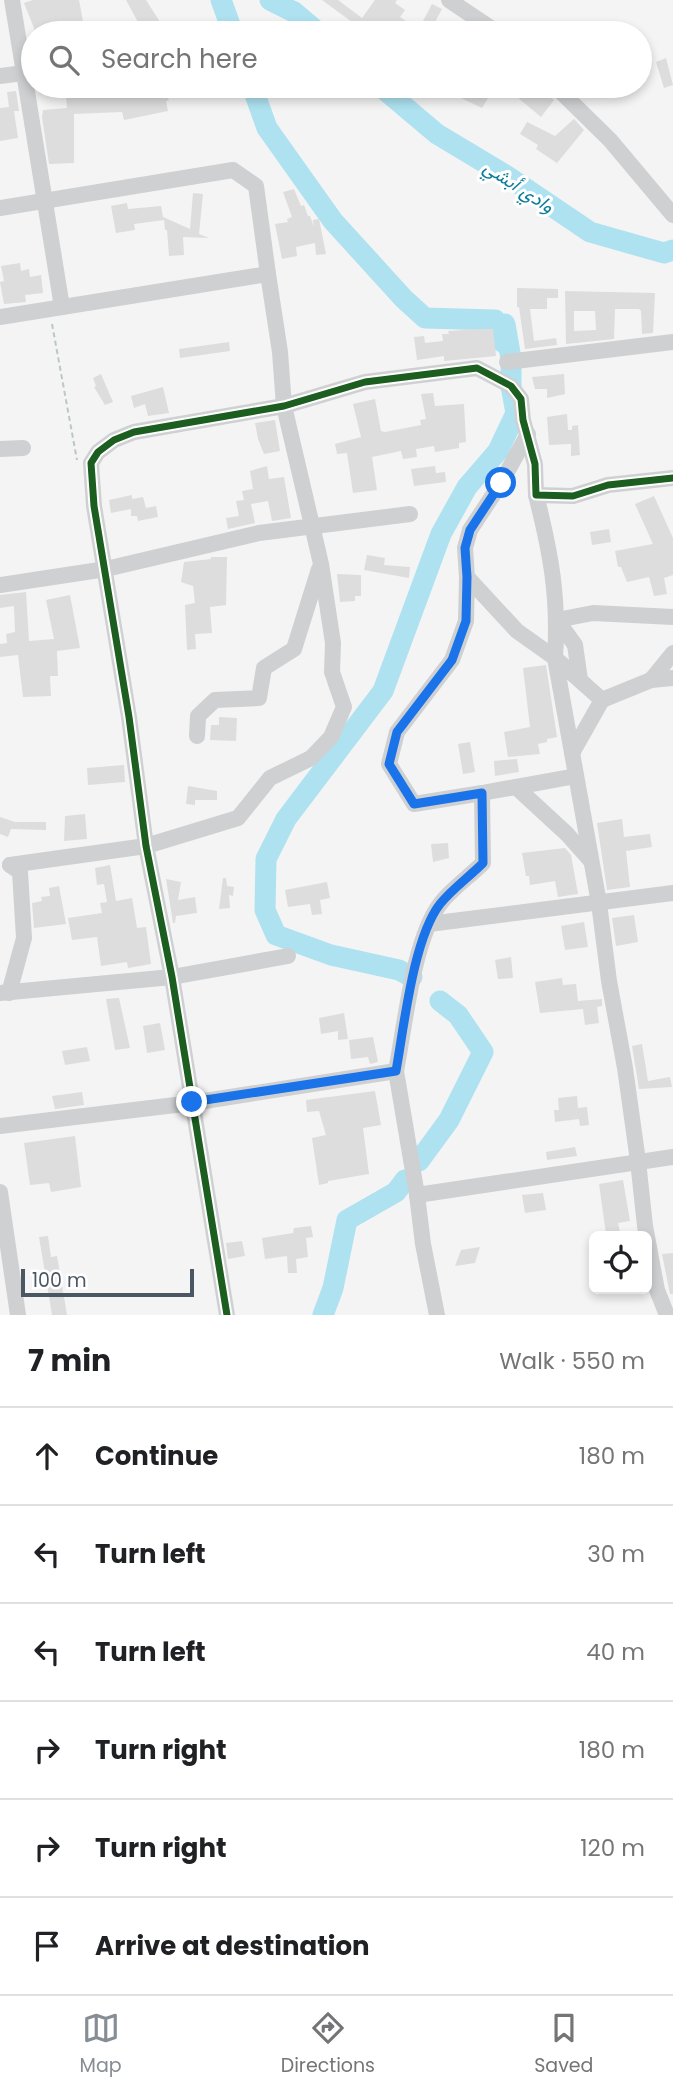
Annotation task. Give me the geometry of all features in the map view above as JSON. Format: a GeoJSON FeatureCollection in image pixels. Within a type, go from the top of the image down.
{"type":"FeatureCollection","features":[{"type":"Feature","properties":{"kind":"street"},"geometry":{"type":"LineString","coordinates":[[12,0],[21,38]]}},
{"type":"Feature","properties":{"kind":"street"},"geometry":{"type":"LineString","coordinates":[[449,0],[480,21]]}},
{"type":"Feature","properties":{"kind":"street"},"geometry":{"type":"LineString","coordinates":[[0,76],[21,73]]}},
{"type":"Feature","properties":{"kind":"street"},"geometry":{"type":"LineString","coordinates":[[32,98],[56,308]]}},
{"type":"Feature","properties":{"kind":"street"},"geometry":{"type":"LineString","coordinates":[[567,98],[610,140],[673,215]]}},
{"type":"Feature","properties":{"kind":"street"},"geometry":{"type":"LineString","coordinates":[[0,208],[233,170],[256,186],[280,352],[284,406],[321,564],[333,643],[332,672],[344,707],[331,737],[311,758],[270,778],[238,818],[146,846],[10,864],[20,873],[24,938],[5,993],[172,977],[288,956]]}},
{"type":"Feature","properties":{"kind":"street"},"geometry":{"type":"LineString","coordinates":[[0,317],[268,274]]}},
{"type":"Feature","properties":{"kind":"street"},"geometry":{"type":"LineString","coordinates":[[507,362],[673,342]]}},
{"type":"Feature","properties":{"kind":"street"},"geometry":{"type":"LineString","coordinates":[[227,1315],[172,977],[146,846],[106,569],[97,530],[91,463],[98,452],[114,440],[134,432],[284,406],[365,382],[477,368],[511,386],[521,399],[535,464],[536,495],[551,553],[558,620],[555,658],[599,903],[609,982],[625,1068],[645,1226],[665,1289],[667,1315]]}},
{"type":"Feature","properties":{"kind":"street"},"geometry":{"type":"LineString","coordinates":[[527,434],[501,483],[470,530],[465,548],[466,621],[452,660],[397,732],[389,764],[414,804],[576,776]]}},
{"type":"Feature","properties":{"kind":"street"},"geometry":{"type":"LineString","coordinates":[[0,449],[23,448]]}},
{"type":"Feature","properties":{"kind":"street"},"geometry":{"type":"LineString","coordinates":[[536,495],[573,496],[608,485],[673,478]]}},
{"type":"Feature","properties":{"kind":"street"},"geometry":{"type":"LineString","coordinates":[[0,585],[106,569],[259,533],[410,514]]}},
{"type":"Feature","properties":{"kind":"street"},"geometry":{"type":"LineString","coordinates":[[197,736],[198,716],[215,700],[260,698],[264,668],[294,649],[321,564]]}},
{"type":"Feature","properties":{"kind":"street"},"geometry":{"type":"LineString","coordinates":[[467,577],[517,631],[555,658],[602,700]]}},
{"type":"Feature","properties":{"kind":"street"},"geometry":{"type":"LineString","coordinates":[[558,620],[593,613],[673,617]]}},
{"type":"Feature","properties":{"kind":"street"},"geometry":{"type":"LineString","coordinates":[[558,620],[575,645],[580,680]]}},
{"type":"Feature","properties":{"kind":"street"},"geometry":{"type":"LineString","coordinates":[[651,680],[673,653]]}},
{"type":"Feature","properties":{"kind":"street"},"geometry":{"type":"LineString","coordinates":[[572,752],[602,700],[651,680],[673,678]]}},
{"type":"Feature","properties":{"kind":"street"},"geometry":{"type":"LineString","coordinates":[[516,787],[567,834],[591,861]]}},
{"type":"Feature","properties":{"kind":"street"},"geometry":{"type":"LineString","coordinates":[[438,1315],[423,1244],[396,1071],[419,949],[429,924],[440,904],[483,863],[482,793]]}},
{"type":"Feature","properties":{"kind":"street"},"geometry":{"type":"LineString","coordinates":[[429,924],[673,893]]}},
{"type":"Feature","properties":{"kind":"street"},"geometry":{"type":"LineString","coordinates":[[0,1126],[192,1102],[396,1071]]}},
{"type":"Feature","properties":{"kind":"street"},"geometry":{"type":"LineString","coordinates":[[417,1195],[673,1157]]}},
{"type":"Feature","properties":{"kind":"street"},"geometry":{"type":"LineString","coordinates":[[0,1192],[5,1266],[18,1315]]}},
{"type":"Feature","properties":{"kind":"path"},"geometry":{"type":"LineString","coordinates":[[56,308],[77,460]]}},
{"type":"Feature","properties":{"kind":"building"},"geometry":{"type":"Polygon","coordinates":[[[33,0],[79,0],[83,21],[31,21],[24,3],[33,0]]]}},
{"type":"Feature","properties":{"kind":"building"},"geometry":{"type":"Polygon","coordinates":[[[126,0],[146,0],[159,21],[137,21],[126,0]]]}},
{"type":"Feature","properties":{"kind":"building"},"geometry":{"type":"Polygon","coordinates":[[[322,0],[338,0],[362,18],[375,0],[397,0],[395,3],[405,10],[400,17],[406,21],[351,21],[322,0]]]}},
{"type":"Feature","properties":{"kind":"building"},"geometry":{"type":"Polygon","coordinates":[[[432,4],[442,9],[436,21],[423,21],[432,4]]]}},
{"type":"Feature","properties":{"kind":"building"},"geometry":{"type":"Polygon","coordinates":[[[666,58],[673,85],[664,88],[656,62],[666,58]]]}},
{"type":"Feature","properties":{"kind":"building"},"geometry":{"type":"Polygon","coordinates":[[[16,91],[19,111],[14,111],[18,138],[0,141],[0,108],[9,107],[7,92],[16,91]]]}},
{"type":"Feature","properties":{"kind":"building"},"geometry":{"type":"Polygon","coordinates":[[[66,98],[169,100],[166,101],[168,111],[124,120],[122,112],[74,114],[74,163],[49,164],[43,110],[67,108],[66,98]]]}},
{"type":"Feature","properties":{"kind":"building"},"geometry":{"type":"Polygon","coordinates":[[[461,98],[488,98],[482,108],[461,98]]]}},
{"type":"Feature","properties":{"kind":"building"},"geometry":{"type":"Polygon","coordinates":[[[518,98],[552,98],[554,100],[541,117],[518,98]]]}},
{"type":"Feature","properties":{"kind":"building"},"geometry":{"type":"Polygon","coordinates":[[[574,119],[584,130],[557,163],[536,149],[538,145],[520,134],[527,122],[555,136],[574,119]]]}},
{"type":"Feature","properties":{"kind":"building"},"geometry":{"type":"Polygon","coordinates":[[[294,189],[314,227],[313,220],[319,219],[326,254],[316,255],[315,243],[296,247],[297,256],[282,259],[275,224],[288,222],[287,219],[292,217],[283,192],[294,189]]]}},
{"type":"Feature","properties":{"kind":"building"},"geometry":{"type":"Polygon","coordinates":[[[193,193],[203,194],[199,234],[209,238],[183,237],[184,255],[169,256],[164,220],[134,224],[135,230],[116,233],[111,206],[127,203],[128,209],[161,206],[163,217],[190,229],[193,193]]]}},
{"type":"Feature","properties":{"kind":"building"},"geometry":{"type":"Polygon","coordinates":[[[20,263],[21,271],[29,269],[30,277],[41,275],[43,293],[25,295],[26,302],[4,304],[0,282],[4,281],[1,266],[20,263]]]}},
{"type":"Feature","properties":{"kind":"building"},"geometry":{"type":"Polygon","coordinates":[[[517,288],[558,289],[558,298],[547,298],[547,309],[530,309],[534,341],[556,338],[557,345],[525,349],[517,307],[517,288]]]}},
{"type":"Feature","properties":{"kind":"building"},"geometry":{"type":"Polygon","coordinates":[[[565,291],[655,293],[653,333],[642,334],[639,309],[615,309],[614,339],[566,344],[565,291]],[[574,311],[574,331],[596,330],[595,311],[574,311]]]}},
{"type":"Feature","properties":{"kind":"building"},"geometry":{"type":"Polygon","coordinates":[[[493,329],[496,356],[444,361],[444,356],[417,360],[414,337],[424,336],[425,343],[443,341],[442,334],[449,334],[448,331],[493,329]]]}},
{"type":"Feature","properties":{"kind":"building"},"geometry":{"type":"Polygon","coordinates":[[[229,342],[230,351],[180,358],[179,349],[229,342]]]}},
{"type":"Feature","properties":{"kind":"building"},"geometry":{"type":"Polygon","coordinates":[[[101,374],[113,402],[105,405],[94,387],[93,378],[101,374]]]}},
{"type":"Feature","properties":{"kind":"building"},"geometry":{"type":"Polygon","coordinates":[[[564,374],[565,394],[547,398],[547,389],[535,389],[532,377],[564,374]]]}},
{"type":"Feature","properties":{"kind":"building"},"geometry":{"type":"Polygon","coordinates":[[[163,387],[169,413],[148,416],[145,404],[134,408],[131,396],[163,387]]]}},
{"type":"Feature","properties":{"kind":"building"},"geometry":{"type":"Polygon","coordinates":[[[433,393],[435,406],[464,404],[466,442],[459,443],[459,448],[435,452],[434,446],[416,449],[417,457],[403,459],[401,451],[372,457],[377,490],[353,493],[347,453],[337,454],[335,444],[361,437],[353,404],[375,399],[381,431],[385,432],[421,425],[420,420],[426,419],[421,394],[433,393]]]}},
{"type":"Feature","properties":{"kind":"building"},"geometry":{"type":"Polygon","coordinates":[[[567,414],[568,430],[578,425],[580,455],[571,456],[571,444],[549,445],[547,417],[567,414]]]}},
{"type":"Feature","properties":{"kind":"building"},"geometry":{"type":"Polygon","coordinates":[[[275,420],[280,451],[264,454],[255,423],[275,420]]]}},
{"type":"Feature","properties":{"kind":"building"},"geometry":{"type":"Polygon","coordinates":[[[267,466],[269,479],[284,477],[291,518],[272,521],[268,501],[251,504],[255,523],[228,529],[226,518],[239,516],[236,501],[244,500],[242,491],[253,489],[250,471],[267,466]]]}},
{"type":"Feature","properties":{"kind":"building"},"geometry":{"type":"Polygon","coordinates":[[[435,466],[436,473],[445,472],[446,482],[414,486],[411,469],[435,466]]]}},
{"type":"Feature","properties":{"kind":"building"},"geometry":{"type":"Polygon","coordinates":[[[132,495],[132,499],[143,497],[146,508],[156,506],[158,517],[138,521],[137,516],[131,516],[131,509],[111,513],[109,500],[132,495]]]}},
{"type":"Feature","properties":{"kind":"building"},"geometry":{"type":"Polygon","coordinates":[[[654,496],[673,538],[673,575],[664,578],[667,594],[654,596],[649,577],[627,582],[621,567],[618,567],[615,551],[653,544],[635,504],[654,496]]]}},
{"type":"Feature","properties":{"kind":"building"},"geometry":{"type":"Polygon","coordinates":[[[609,529],[611,542],[592,545],[590,532],[609,529]]]}},
{"type":"Feature","properties":{"kind":"building"},"geometry":{"type":"Polygon","coordinates":[[[367,555],[385,558],[384,565],[410,567],[409,578],[364,570],[367,555]]]}},
{"type":"Feature","properties":{"kind":"building"},"geometry":{"type":"Polygon","coordinates":[[[227,557],[226,605],[210,607],[212,633],[195,634],[196,649],[187,650],[185,605],[195,603],[193,586],[181,582],[184,562],[227,557]]]}},
{"type":"Feature","properties":{"kind":"building"},"geometry":{"type":"Polygon","coordinates":[[[337,574],[361,575],[361,596],[355,596],[355,601],[340,602],[337,574]]]}},
{"type":"Feature","properties":{"kind":"building"},"geometry":{"type":"Polygon","coordinates":[[[26,592],[29,641],[54,639],[46,600],[70,595],[80,648],[57,651],[58,676],[50,676],[51,696],[23,697],[18,655],[0,657],[0,644],[7,643],[6,634],[15,632],[14,606],[0,608],[0,595],[26,592]]]}},
{"type":"Feature","properties":{"kind":"building"},"geometry":{"type":"Polygon","coordinates":[[[546,665],[557,737],[538,744],[540,754],[508,757],[504,732],[530,727],[523,668],[546,665]]]}},
{"type":"Feature","properties":{"kind":"building"},"geometry":{"type":"Polygon","coordinates":[[[219,717],[237,718],[236,741],[210,740],[211,725],[219,725],[219,717]]]}},
{"type":"Feature","properties":{"kind":"building"},"geometry":{"type":"Polygon","coordinates":[[[470,742],[475,772],[463,774],[458,744],[470,742]]]}},
{"type":"Feature","properties":{"kind":"building"},"geometry":{"type":"Polygon","coordinates":[[[517,759],[519,772],[495,776],[494,761],[517,759]]]}},
{"type":"Feature","properties":{"kind":"building"},"geometry":{"type":"Polygon","coordinates":[[[124,765],[125,782],[88,785],[87,768],[124,765]]]}},
{"type":"Feature","properties":{"kind":"building"},"geometry":{"type":"Polygon","coordinates":[[[188,786],[217,791],[217,800],[195,800],[195,805],[186,804],[188,786]]]}},
{"type":"Feature","properties":{"kind":"building"},"geometry":{"type":"Polygon","coordinates":[[[85,814],[87,839],[64,841],[65,816],[85,814]]]}},
{"type":"Feature","properties":{"kind":"building"},"geometry":{"type":"Polygon","coordinates":[[[0,817],[15,822],[46,822],[46,830],[11,829],[8,837],[0,834],[0,817]]]}},
{"type":"Feature","properties":{"kind":"building"},"geometry":{"type":"Polygon","coordinates":[[[622,819],[624,837],[650,834],[652,847],[626,851],[630,887],[607,890],[597,823],[622,819]]]}},
{"type":"Feature","properties":{"kind":"building"},"geometry":{"type":"Polygon","coordinates":[[[448,843],[449,858],[433,862],[431,844],[448,843]]]}},
{"type":"Feature","properties":{"kind":"building"},"geometry":{"type":"Polygon","coordinates":[[[565,848],[571,855],[578,894],[558,897],[555,881],[530,885],[522,853],[565,848]]]}},
{"type":"Feature","properties":{"kind":"building"},"geometry":{"type":"Polygon","coordinates":[[[110,865],[116,901],[132,898],[137,928],[146,927],[151,964],[128,968],[127,962],[101,966],[97,937],[72,940],[68,918],[102,913],[100,903],[107,902],[104,884],[97,885],[95,868],[110,865]]]}},
{"type":"Feature","properties":{"kind":"building"},"geometry":{"type":"Polygon","coordinates":[[[223,878],[226,878],[227,886],[234,887],[233,896],[229,895],[230,908],[219,909],[223,878]]]}},
{"type":"Feature","properties":{"kind":"building"},"geometry":{"type":"Polygon","coordinates":[[[166,879],[181,882],[178,900],[195,897],[197,913],[176,916],[173,923],[166,879]]]}},
{"type":"Feature","properties":{"kind":"building"},"geometry":{"type":"Polygon","coordinates":[[[327,882],[330,898],[320,900],[322,914],[312,915],[310,904],[288,907],[285,890],[327,882]]]}},
{"type":"Feature","properties":{"kind":"building"},"geometry":{"type":"Polygon","coordinates":[[[59,886],[66,924],[34,928],[32,903],[42,901],[41,897],[50,896],[49,888],[59,886]]]}},
{"type":"Feature","properties":{"kind":"building"},"geometry":{"type":"Polygon","coordinates":[[[634,915],[638,942],[616,946],[612,918],[634,915]]]}},
{"type":"Feature","properties":{"kind":"building"},"geometry":{"type":"Polygon","coordinates":[[[584,922],[588,947],[565,950],[561,926],[584,922]]]}},
{"type":"Feature","properties":{"kind":"building"},"geometry":{"type":"Polygon","coordinates":[[[511,957],[513,978],[498,979],[495,960],[511,957]]]}},
{"type":"Feature","properties":{"kind":"building"},"geometry":{"type":"Polygon","coordinates":[[[562,978],[563,985],[576,984],[578,1001],[602,999],[602,1006],[597,1007],[599,1023],[585,1025],[583,1009],[540,1013],[535,982],[562,978]]]}},
{"type":"Feature","properties":{"kind":"building"},"geometry":{"type":"Polygon","coordinates":[[[119,998],[130,1048],[115,1050],[106,999],[119,998]]]}},
{"type":"Feature","properties":{"kind":"building"},"geometry":{"type":"Polygon","coordinates":[[[344,1013],[348,1039],[338,1040],[338,1031],[321,1034],[319,1018],[344,1013]]]}},
{"type":"Feature","properties":{"kind":"building"},"geometry":{"type":"Polygon","coordinates":[[[160,1023],[165,1050],[147,1053],[143,1026],[160,1023]]]}},
{"type":"Feature","properties":{"kind":"building"},"geometry":{"type":"Polygon","coordinates":[[[373,1037],[378,1062],[370,1064],[368,1057],[351,1059],[349,1040],[373,1037]]]}},
{"type":"Feature","properties":{"kind":"building"},"geometry":{"type":"Polygon","coordinates":[[[642,1044],[648,1081],[670,1077],[672,1087],[639,1089],[632,1046],[642,1044]]]}},
{"type":"Feature","properties":{"kind":"building"},"geometry":{"type":"Polygon","coordinates":[[[87,1047],[90,1061],[65,1065],[62,1051],[87,1047]]]}},
{"type":"Feature","properties":{"kind":"building"},"geometry":{"type":"Polygon","coordinates":[[[375,1091],[381,1125],[363,1128],[369,1174],[319,1185],[312,1138],[326,1135],[319,1111],[307,1112],[306,1100],[375,1091]]]}},
{"type":"Feature","properties":{"kind":"building"},"geometry":{"type":"Polygon","coordinates":[[[82,1092],[84,1105],[55,1109],[52,1096],[82,1092]]]}},
{"type":"Feature","properties":{"kind":"building"},"geometry":{"type":"Polygon","coordinates":[[[577,1096],[578,1108],[587,1107],[589,1125],[580,1126],[579,1119],[555,1122],[554,1110],[559,1110],[558,1098],[577,1096]]]}},
{"type":"Feature","properties":{"kind":"building"},"geometry":{"type":"Polygon","coordinates":[[[75,1136],[81,1187],[51,1192],[49,1183],[30,1185],[24,1143],[75,1136]]]}},
{"type":"Feature","properties":{"kind":"building"},"geometry":{"type":"Polygon","coordinates":[[[575,1147],[577,1156],[547,1160],[546,1152],[575,1147]]]}},
{"type":"Feature","properties":{"kind":"building"},"geometry":{"type":"Polygon","coordinates":[[[623,1180],[630,1221],[618,1223],[620,1231],[606,1231],[599,1184],[623,1180]]]}},
{"type":"Feature","properties":{"kind":"building"},"geometry":{"type":"Polygon","coordinates":[[[543,1193],[546,1210],[525,1213],[522,1195],[543,1193]]]}},
{"type":"Feature","properties":{"kind":"building"},"geometry":{"type":"Polygon","coordinates":[[[311,1226],[313,1237],[306,1238],[308,1257],[296,1259],[297,1273],[288,1273],[287,1256],[265,1259],[262,1238],[293,1233],[294,1228],[311,1226]]]}},
{"type":"Feature","properties":{"kind":"building"},"geometry":{"type":"Polygon","coordinates":[[[48,1236],[51,1257],[57,1256],[67,1315],[52,1315],[39,1237],[48,1236]]]}},
{"type":"Feature","properties":{"kind":"building"},"geometry":{"type":"Polygon","coordinates":[[[242,1241],[245,1256],[228,1259],[226,1243],[242,1241]]]}},
{"type":"Feature","properties":{"kind":"building"},"geometry":{"type":"Polygon","coordinates":[[[480,1247],[475,1263],[455,1266],[461,1250],[480,1247]]]}},
{"type":"Feature","properties":{"kind":"building"},"geometry":{"type":"Polygon","coordinates":[[[673,1253],[673,1294],[670,1294],[662,1254],[673,1253]]]}},
{"type":"Feature","properties":{"kind":"waterway"},"geometry":{"type":"LineString","coordinates":[[221,0],[229,21]]}},
{"type":"Feature","properties":{"kind":"waterway","name":"وادي أبشي"},"geometry":{"type":"LineString","coordinates":[[270,0],[294,12],[305,21]]}},
{"type":"Feature","properties":{"kind":"waterway"},"geometry":{"type":"LineString","coordinates":[[256,98],[267,128],[333,221],[404,299],[425,318],[495,320],[502,342]]}},
{"type":"Feature","properties":{"kind":"waterway","name":"وادي أبشي"},"geometry":{"type":"LineString","coordinates":[[394,98],[437,134],[507,176],[590,232],[664,253],[673,250]]}},
{"type":"Feature","properties":{"kind":"waterway"},"geometry":{"type":"LineString","coordinates":[[412,977],[399,970],[331,955],[276,935],[265,910],[266,859],[286,819],[383,691],[441,534],[467,487],[498,451],[516,413],[505,324]]}},
{"type":"Feature","properties":{"kind":"waterway"},"geometry":{"type":"LineString","coordinates":[[419,1161],[449,1120],[483,1052],[458,1015],[440,1001]]}},
{"type":"Feature","properties":{"kind":"waterway"},"geometry":{"type":"LineString","coordinates":[[323,1315],[333,1288],[347,1220],[396,1192],[405,1180]]}},
{"type":"Feature","properties":{"kind":"cycle path"},"geometry":{"type":"LineString","coordinates":[[227,1315],[172,977],[146,846],[129,717],[94,506],[91,463],[98,452],[114,440],[134,432],[284,406],[365,382],[477,368],[511,386],[521,399],[523,420],[535,464],[536,495],[573,496],[608,485],[673,478]]}},
{"type":"Feature","properties":{"kind":"route"},"geometry":{"type":"LineString","coordinates":[[192,1102],[396,1071],[419,949],[429,924],[440,904],[483,863],[482,793],[414,804],[389,764],[397,732],[452,660],[466,621],[465,548],[470,530],[501,483]]}}]}
